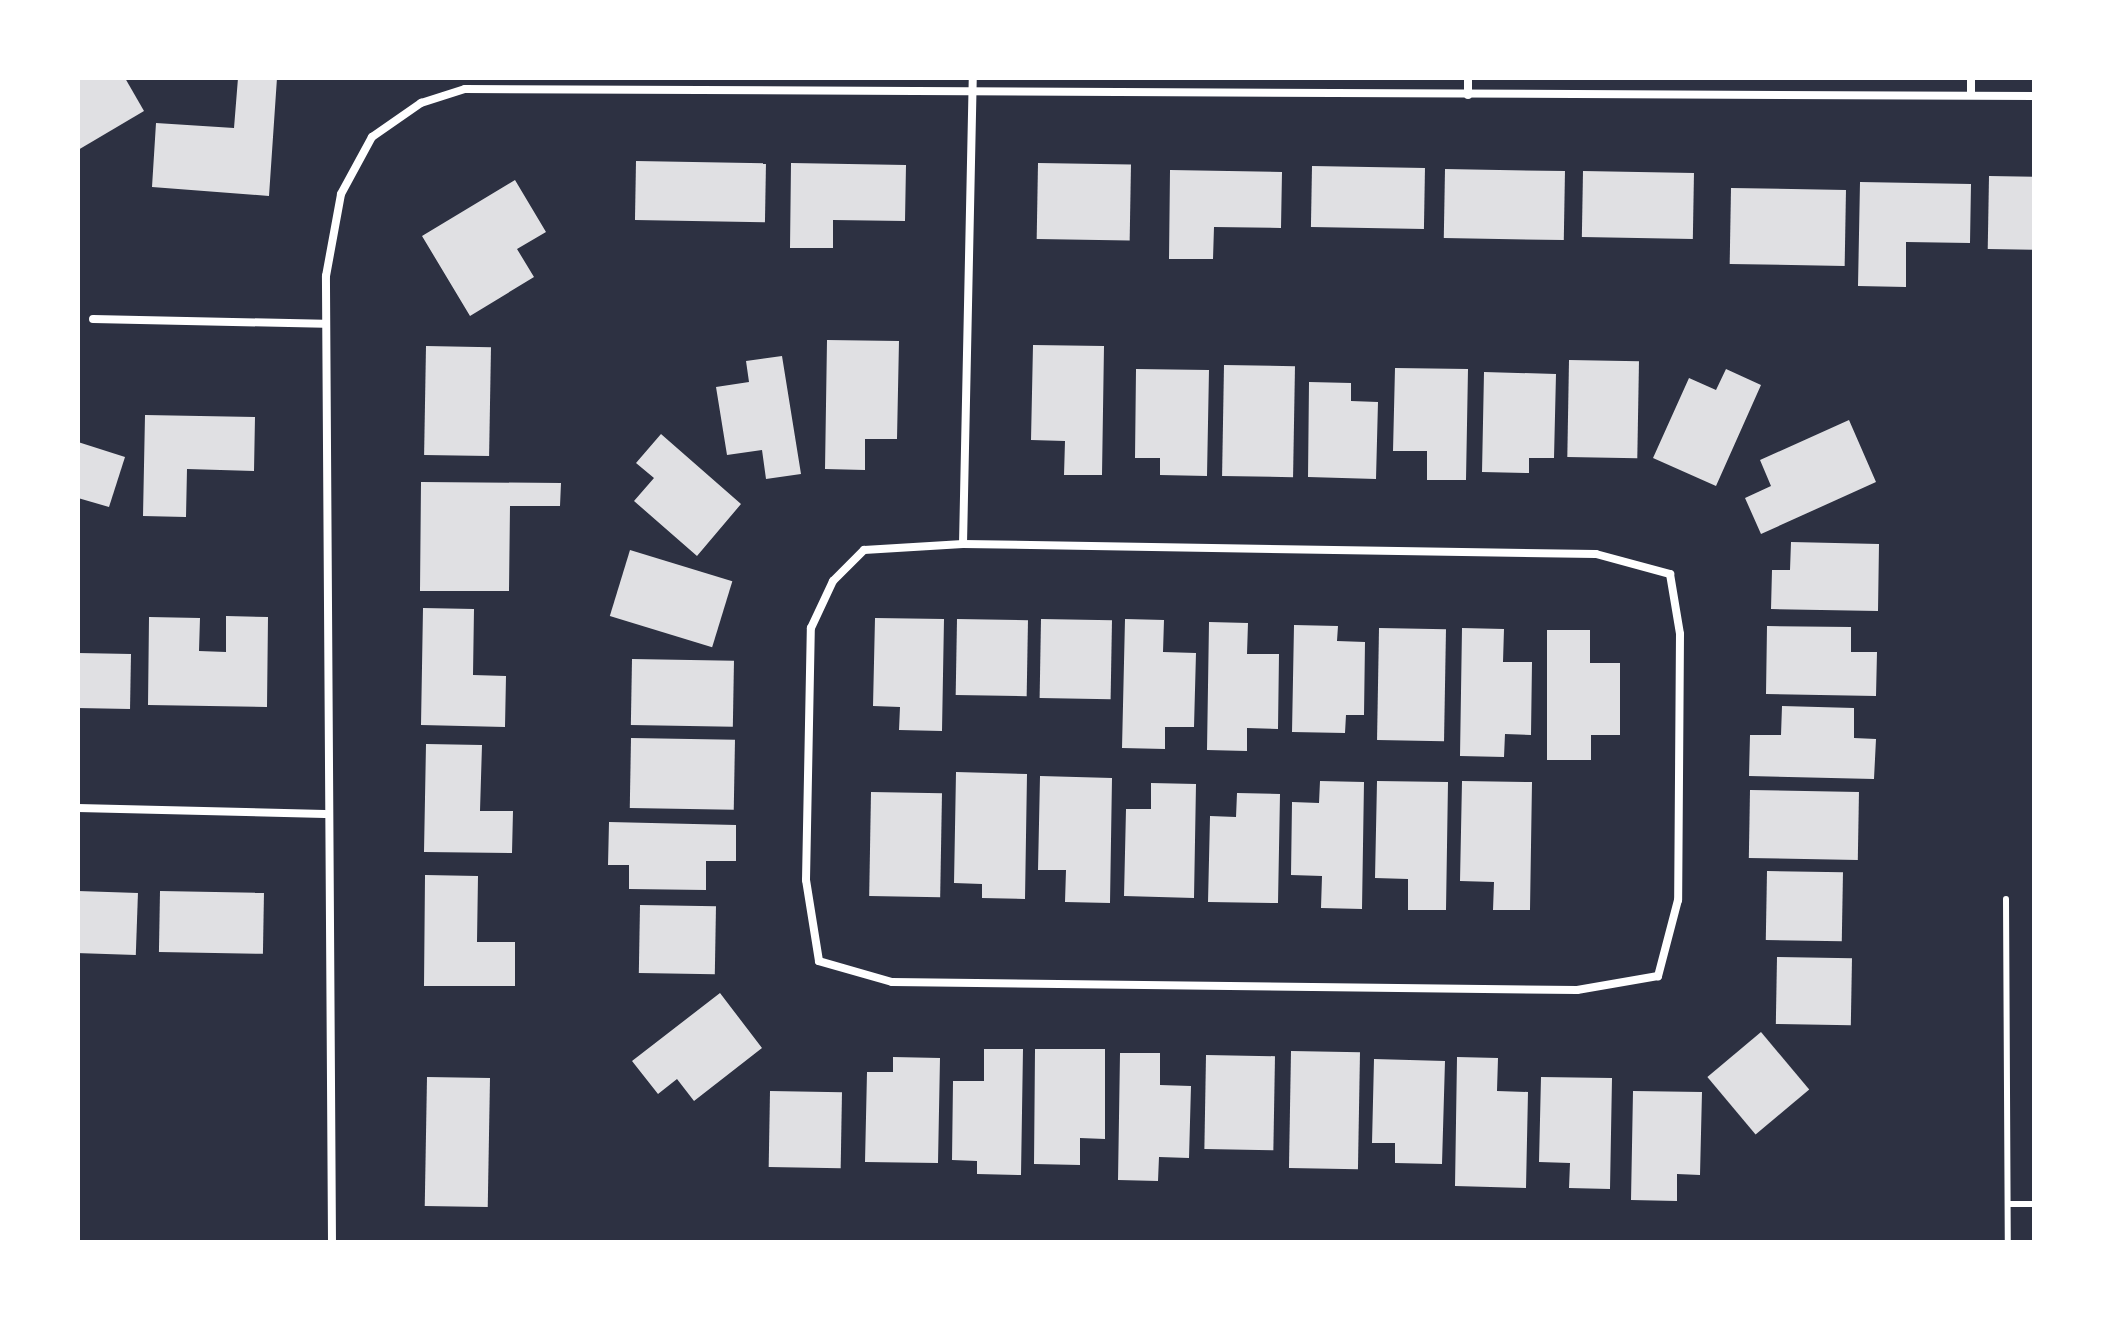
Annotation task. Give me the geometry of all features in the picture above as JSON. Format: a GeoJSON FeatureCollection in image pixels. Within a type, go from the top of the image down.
{"type":"FeatureCollection","features":[{"type":"Feature","properties":{"kind":"street"},"geometry":{"type":"LineString","coordinates":[[1468,78],[1468,95]]}},
{"type":"Feature","properties":{"kind":"street"},"geometry":{"type":"LineString","coordinates":[[1971,78],[1971,95]]}},
{"type":"Feature","properties":{"kind":"street"},"geometry":{"type":"LineString","coordinates":[[963,544],[973,83]]}},
{"type":"Feature","properties":{"kind":"street"},"geometry":{"type":"LineString","coordinates":[[332,1242],[325,814],[324,324],[341,194],[372,137],[421,103],[465,89],[973,83],[1468,95],[2034,96]]}},
{"type":"Feature","properties":{"kind":"street"},"geometry":{"type":"LineString","coordinates":[[93,319],[324,324]]}},
{"type":"Feature","properties":{"kind":"street"},"geometry":{"type":"LineString","coordinates":[[963,544],[1596,554],[1670,574],[1680,634],[1678,900],[1658,976],[1577,990],[892,982],[819,961],[806,880],[811,628],[833,581],[864,550],[963,544]]}},
{"type":"Feature","properties":{"kind":"street"},"geometry":{"type":"LineString","coordinates":[[78,808],[325,814]]}},
{"type":"Feature","properties":{"kind":"lane"},"geometry":{"type":"LineString","coordinates":[[2006,899],[2008,1242]]}},
{"type":"Feature","properties":{"kind":"lane"},"geometry":{"type":"LineString","coordinates":[[2008,1204],[2034,1204]]}},
{"type":"Feature","properties":{"kind":"building"},"geometry":{"type":"Polygon","coordinates":[[[125,78],[144,111],[78,150],[78,80],[125,78]]]}},
{"type":"Feature","properties":{"kind":"building"},"geometry":{"type":"Polygon","coordinates":[[[238,78],[277,78],[269,196],[152,187],[156,123],[234,128],[238,78]]]}},
{"type":"Feature","properties":{"kind":"building"},"geometry":{"type":"Polygon","coordinates":[[[636,161],[766,163],[765,222],[635,220],[636,161]]]}},
{"type":"Feature","properties":{"kind":"building"},"geometry":{"type":"Polygon","coordinates":[[[791,163],[906,165],[905,221],[833,220],[833,248],[790,248],[791,163]]]}},
{"type":"Feature","properties":{"kind":"building"},"geometry":{"type":"Polygon","coordinates":[[[1038,163],[1131,165],[1130,241],[1037,239],[1038,163]]]}},
{"type":"Feature","properties":{"kind":"building"},"geometry":{"type":"Polygon","coordinates":[[[1312,166],[1425,168],[1424,229],[1311,227],[1312,166]]]}},
{"type":"Feature","properties":{"kind":"building"},"geometry":{"type":"Polygon","coordinates":[[[1445,169],[1565,171],[1564,240],[1444,238],[1445,169]]]}},
{"type":"Feature","properties":{"kind":"building"},"geometry":{"type":"Polygon","coordinates":[[[1170,170],[1282,172],[1281,228],[1214,227],[1213,259],[1169,259],[1170,170]]]}},
{"type":"Feature","properties":{"kind":"building"},"geometry":{"type":"Polygon","coordinates":[[[1583,171],[1694,173],[1693,239],[1582,237],[1583,171]]]}},
{"type":"Feature","properties":{"kind":"building"},"geometry":{"type":"Polygon","coordinates":[[[1989,176],[2034,177],[2033,250],[1988,249],[1989,176]]]}},
{"type":"Feature","properties":{"kind":"building"},"geometry":{"type":"Polygon","coordinates":[[[515,180],[546,232],[517,249],[534,277],[470,316],[422,236],[515,180]]]}},
{"type":"Feature","properties":{"kind":"building"},"geometry":{"type":"Polygon","coordinates":[[[1860,182],[1971,184],[1970,243],[1906,242],[1906,287],[1858,286],[1860,182]]]}},
{"type":"Feature","properties":{"kind":"building"},"geometry":{"type":"Polygon","coordinates":[[[1731,188],[1846,190],[1845,266],[1730,264],[1731,188]]]}},
{"type":"Feature","properties":{"kind":"building"},"geometry":{"type":"Polygon","coordinates":[[[827,340],[899,341],[897,439],[865,439],[865,470],[825,469],[827,340]]]}},
{"type":"Feature","properties":{"kind":"building"},"geometry":{"type":"Polygon","coordinates":[[[1033,345],[1104,346],[1102,475],[1064,475],[1065,441],[1031,440],[1033,345]]]}},
{"type":"Feature","properties":{"kind":"building"},"geometry":{"type":"Polygon","coordinates":[[[426,346],[491,347],[489,456],[424,455],[426,346]]]}},
{"type":"Feature","properties":{"kind":"building"},"geometry":{"type":"Polygon","coordinates":[[[782,356],[801,474],[766,479],[762,450],[727,455],[716,387],[749,382],[746,361],[782,356]]]}},
{"type":"Feature","properties":{"kind":"building"},"geometry":{"type":"Polygon","coordinates":[[[1569,360],[1639,361],[1637,458],[1567,457],[1569,360]]]}},
{"type":"Feature","properties":{"kind":"building"},"geometry":{"type":"Polygon","coordinates":[[[1224,365],[1295,366],[1293,477],[1222,476],[1224,365]]]}},
{"type":"Feature","properties":{"kind":"building"},"geometry":{"type":"Polygon","coordinates":[[[1395,368],[1468,369],[1466,480],[1427,480],[1427,451],[1393,451],[1395,368]]]}},
{"type":"Feature","properties":{"kind":"building"},"geometry":{"type":"Polygon","coordinates":[[[1136,369],[1209,370],[1207,476],[1160,475],[1160,458],[1135,458],[1136,369]]]}},
{"type":"Feature","properties":{"kind":"building"},"geometry":{"type":"Polygon","coordinates":[[[1726,369],[1761,385],[1716,486],[1653,458],[1689,378],[1716,390],[1726,369]]]}},
{"type":"Feature","properties":{"kind":"building"},"geometry":{"type":"Polygon","coordinates":[[[1484,372],[1556,374],[1554,458],[1529,458],[1529,473],[1482,472],[1484,372]]]}},
{"type":"Feature","properties":{"kind":"building"},"geometry":{"type":"Polygon","coordinates":[[[1309,382],[1351,383],[1351,401],[1378,402],[1376,479],[1308,477],[1309,382]]]}},
{"type":"Feature","properties":{"kind":"building"},"geometry":{"type":"Polygon","coordinates":[[[145,415],[255,417],[254,471],[187,469],[186,517],[143,516],[145,415]]]}},
{"type":"Feature","properties":{"kind":"building"},"geometry":{"type":"Polygon","coordinates":[[[1849,420],[1876,482],[1761,534],[1745,498],[1771,486],[1760,460],[1849,420]]]}},
{"type":"Feature","properties":{"kind":"building"},"geometry":{"type":"Polygon","coordinates":[[[661,434],[741,504],[697,556],[634,501],[654,478],[636,463],[661,434]]]}},
{"type":"Feature","properties":{"kind":"building"},"geometry":{"type":"Polygon","coordinates":[[[78,442],[125,457],[109,507],[78,498],[78,442]]]}},
{"type":"Feature","properties":{"kind":"building"},"geometry":{"type":"Polygon","coordinates":[[[421,482],[561,483],[560,506],[510,506],[509,591],[420,591],[421,482]]]}},
{"type":"Feature","properties":{"kind":"building"},"geometry":{"type":"Polygon","coordinates":[[[1791,542],[1879,544],[1878,611],[1771,609],[1772,570],[1790,570],[1791,542]]]}},
{"type":"Feature","properties":{"kind":"building"},"geometry":{"type":"Polygon","coordinates":[[[630,550],[732,581],[712,647],[610,616],[630,550]]]}},
{"type":"Feature","properties":{"kind":"building"},"geometry":{"type":"Polygon","coordinates":[[[423,608],[474,609],[473,675],[506,676],[505,727],[421,725],[423,608]]]}},
{"type":"Feature","properties":{"kind":"building"},"geometry":{"type":"Polygon","coordinates":[[[226,616],[268,617],[267,707],[148,705],[149,617],[200,618],[199,651],[226,652],[226,616]]]}},
{"type":"Feature","properties":{"kind":"building"},"geometry":{"type":"Polygon","coordinates":[[[875,618],[944,619],[942,731],[899,730],[900,707],[873,706],[875,618]]]}},
{"type":"Feature","properties":{"kind":"building"},"geometry":{"type":"Polygon","coordinates":[[[957,619],[1028,620],[1027,696],[956,695],[957,619]]]}},
{"type":"Feature","properties":{"kind":"building"},"geometry":{"type":"Polygon","coordinates":[[[1041,619],[1112,620],[1111,699],[1040,698],[1041,619]]]}},
{"type":"Feature","properties":{"kind":"building"},"geometry":{"type":"Polygon","coordinates":[[[1125,619],[1164,620],[1163,652],[1196,653],[1194,727],[1165,727],[1165,749],[1122,748],[1125,619]]]}},
{"type":"Feature","properties":{"kind":"building"},"geometry":{"type":"Polygon","coordinates":[[[1209,622],[1248,623],[1247,654],[1279,654],[1278,729],[1247,728],[1247,751],[1207,750],[1209,622]]]}},
{"type":"Feature","properties":{"kind":"building"},"geometry":{"type":"Polygon","coordinates":[[[1294,625],[1338,626],[1337,641],[1365,642],[1364,715],[1346,715],[1345,733],[1292,732],[1294,625]]]}},
{"type":"Feature","properties":{"kind":"building"},"geometry":{"type":"Polygon","coordinates":[[[1767,626],[1851,627],[1851,652],[1877,652],[1876,696],[1766,694],[1767,626]]]}},
{"type":"Feature","properties":{"kind":"building"},"geometry":{"type":"Polygon","coordinates":[[[1379,628],[1446,629],[1444,741],[1377,740],[1379,628]]]}},
{"type":"Feature","properties":{"kind":"building"},"geometry":{"type":"Polygon","coordinates":[[[1462,628],[1504,629],[1503,662],[1532,662],[1531,735],[1505,734],[1504,757],[1460,756],[1462,628]]]}},
{"type":"Feature","properties":{"kind":"building"},"geometry":{"type":"Polygon","coordinates":[[[1547,630],[1590,630],[1590,663],[1620,663],[1620,735],[1591,735],[1591,760],[1547,760],[1547,630]]]}},
{"type":"Feature","properties":{"kind":"building"},"geometry":{"type":"Polygon","coordinates":[[[78,653],[131,654],[130,709],[78,708],[78,653]]]}},
{"type":"Feature","properties":{"kind":"building"},"geometry":{"type":"Polygon","coordinates":[[[632,659],[734,661],[733,727],[631,725],[632,659]]]}},
{"type":"Feature","properties":{"kind":"building"},"geometry":{"type":"Polygon","coordinates":[[[1782,706],[1854,708],[1854,738],[1876,739],[1874,779],[1749,776],[1750,735],[1781,735],[1782,706]]]}},
{"type":"Feature","properties":{"kind":"building"},"geometry":{"type":"Polygon","coordinates":[[[631,738],[735,740],[734,810],[630,808],[631,738]]]}},
{"type":"Feature","properties":{"kind":"building"},"geometry":{"type":"Polygon","coordinates":[[[426,744],[482,745],[480,811],[513,811],[512,853],[424,852],[426,744]]]}},
{"type":"Feature","properties":{"kind":"building"},"geometry":{"type":"Polygon","coordinates":[[[956,772],[1027,774],[1025,899],[982,898],[982,884],[954,883],[956,772]]]}},
{"type":"Feature","properties":{"kind":"building"},"geometry":{"type":"Polygon","coordinates":[[[1040,776],[1112,778],[1110,903],[1065,902],[1066,870],[1038,870],[1040,776]]]}},
{"type":"Feature","properties":{"kind":"building"},"geometry":{"type":"Polygon","coordinates":[[[1320,781],[1364,782],[1362,909],[1321,908],[1322,876],[1291,875],[1292,802],[1319,803],[1320,781]]]}},
{"type":"Feature","properties":{"kind":"building"},"geometry":{"type":"Polygon","coordinates":[[[1377,781],[1448,782],[1446,910],[1408,910],[1408,879],[1375,878],[1377,781]]]}},
{"type":"Feature","properties":{"kind":"building"},"geometry":{"type":"Polygon","coordinates":[[[1462,781],[1532,782],[1530,910],[1493,910],[1494,882],[1460,881],[1462,781]]]}},
{"type":"Feature","properties":{"kind":"building"},"geometry":{"type":"Polygon","coordinates":[[[1151,783],[1196,784],[1194,898],[1124,896],[1126,809],[1151,809],[1151,783]]]}},
{"type":"Feature","properties":{"kind":"building"},"geometry":{"type":"Polygon","coordinates":[[[1750,790],[1859,792],[1858,860],[1749,858],[1750,790]]]}},
{"type":"Feature","properties":{"kind":"building"},"geometry":{"type":"Polygon","coordinates":[[[871,792],[942,793],[940,897],[869,896],[871,792]]]}},
{"type":"Feature","properties":{"kind":"building"},"geometry":{"type":"Polygon","coordinates":[[[1237,793],[1280,794],[1278,903],[1208,902],[1210,816],[1236,817],[1237,793]]]}},
{"type":"Feature","properties":{"kind":"building"},"geometry":{"type":"Polygon","coordinates":[[[609,822],[736,825],[736,861],[706,861],[706,890],[629,889],[629,865],[608,865],[609,822]]]}},
{"type":"Feature","properties":{"kind":"building"},"geometry":{"type":"Polygon","coordinates":[[[1767,871],[1843,872],[1842,941],[1766,940],[1767,871]]]}},
{"type":"Feature","properties":{"kind":"building"},"geometry":{"type":"Polygon","coordinates":[[[425,875],[478,876],[477,942],[515,942],[515,986],[424,986],[425,875]]]}},
{"type":"Feature","properties":{"kind":"building"},"geometry":{"type":"Polygon","coordinates":[[[78,891],[138,893],[136,955],[78,953],[78,891]]]}},
{"type":"Feature","properties":{"kind":"building"},"geometry":{"type":"Polygon","coordinates":[[[160,891],[264,893],[263,954],[159,952],[160,891]]]}},
{"type":"Feature","properties":{"kind":"building"},"geometry":{"type":"Polygon","coordinates":[[[640,905],[716,906],[715,974],[639,973],[640,905]]]}},
{"type":"Feature","properties":{"kind":"building"},"geometry":{"type":"Polygon","coordinates":[[[1777,957],[1852,958],[1851,1025],[1776,1024],[1777,957]]]}},
{"type":"Feature","properties":{"kind":"building"},"geometry":{"type":"Polygon","coordinates":[[[720,993],[762,1048],[694,1101],[677,1079],[658,1094],[632,1061],[720,993]]]}},
{"type":"Feature","properties":{"kind":"building"},"geometry":{"type":"Polygon","coordinates":[[[1761,1032],[1809,1089],[1756,1134],[1707,1077],[1761,1032]]]}},
{"type":"Feature","properties":{"kind":"building"},"geometry":{"type":"Polygon","coordinates":[[[984,1049],[1023,1049],[1021,1175],[977,1174],[977,1161],[952,1160],[953,1081],[984,1081],[984,1049]]]}},
{"type":"Feature","properties":{"kind":"building"},"geometry":{"type":"Polygon","coordinates":[[[1035,1049],[1105,1049],[1105,1139],[1080,1138],[1080,1165],[1034,1164],[1035,1049]]]}},
{"type":"Feature","properties":{"kind":"building"},"geometry":{"type":"Polygon","coordinates":[[[1291,1051],[1360,1052],[1358,1169],[1289,1168],[1291,1051]]]}},
{"type":"Feature","properties":{"kind":"building"},"geometry":{"type":"Polygon","coordinates":[[[1120,1053],[1160,1053],[1160,1085],[1191,1086],[1189,1158],[1159,1157],[1158,1181],[1118,1180],[1120,1053]]]}},
{"type":"Feature","properties":{"kind":"building"},"geometry":{"type":"Polygon","coordinates":[[[1206,1055],[1275,1056],[1273,1150],[1204,1149],[1206,1055]]]}},
{"type":"Feature","properties":{"kind":"building"},"geometry":{"type":"Polygon","coordinates":[[[893,1057],[940,1058],[938,1163],[865,1162],[867,1072],[893,1072],[893,1057]]]}},
{"type":"Feature","properties":{"kind":"building"},"geometry":{"type":"Polygon","coordinates":[[[1457,1057],[1498,1058],[1497,1091],[1528,1092],[1526,1188],[1455,1186],[1457,1057]]]}},
{"type":"Feature","properties":{"kind":"building"},"geometry":{"type":"Polygon","coordinates":[[[1374,1059],[1445,1061],[1442,1164],[1395,1163],[1395,1143],[1372,1143],[1374,1059]]]}},
{"type":"Feature","properties":{"kind":"building"},"geometry":{"type":"Polygon","coordinates":[[[427,1077],[490,1078],[488,1207],[425,1206],[427,1077]]]}},
{"type":"Feature","properties":{"kind":"building"},"geometry":{"type":"Polygon","coordinates":[[[1541,1077],[1612,1078],[1610,1189],[1569,1188],[1570,1163],[1539,1162],[1541,1077]]]}},
{"type":"Feature","properties":{"kind":"building"},"geometry":{"type":"Polygon","coordinates":[[[770,1091],[842,1092],[841,1168],[769,1167],[770,1091]]]}},
{"type":"Feature","properties":{"kind":"building"},"geometry":{"type":"Polygon","coordinates":[[[1633,1091],[1702,1092],[1700,1175],[1677,1174],[1677,1201],[1631,1200],[1633,1091]]]}}]}
